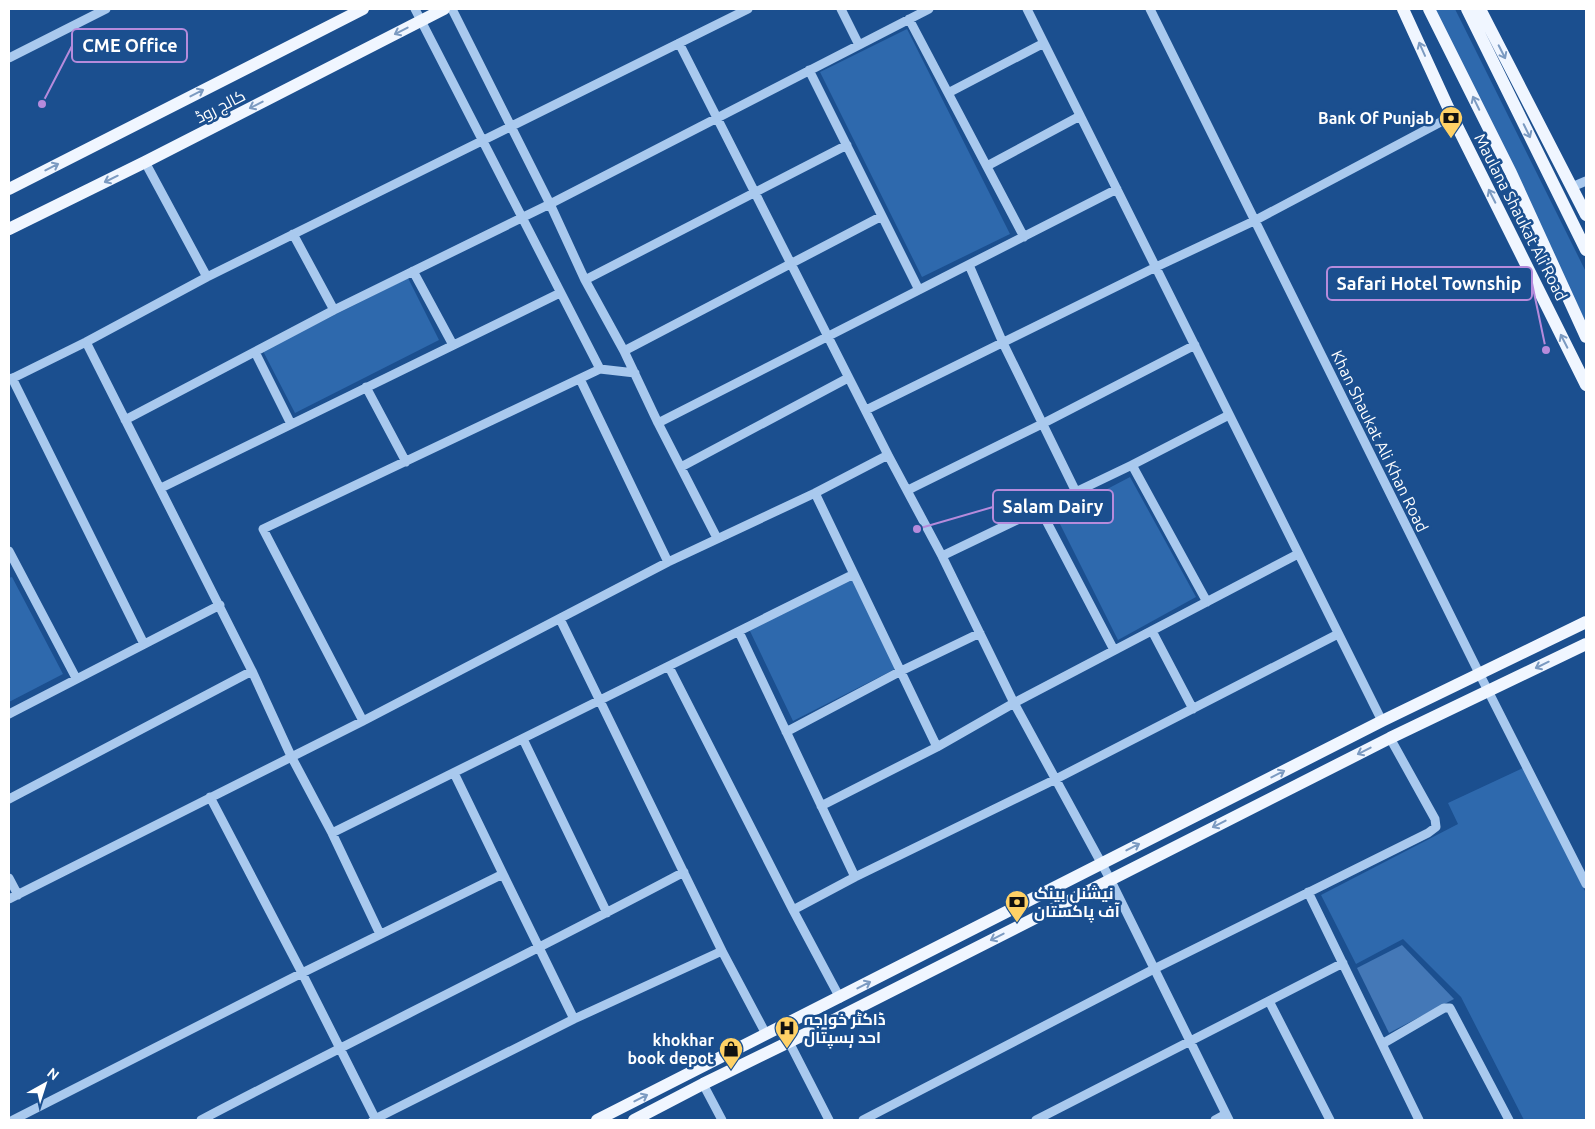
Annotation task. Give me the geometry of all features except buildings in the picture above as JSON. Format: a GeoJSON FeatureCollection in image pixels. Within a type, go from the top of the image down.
{"type":"FeatureCollection","features":[{"type":"Feature","properties":{"kind":"main road","name":"کالج روڈ"},"geometry":{"type":"LineString","coordinates":[[9,189],[364,9]]}},
{"type":"Feature","properties":{"kind":"main road","name":"کالج روڈ"},"geometry":{"type":"LineString","coordinates":[[9,229],[145,162],[444,9]]}},
{"type":"Feature","properties":{"kind":"main road","name":"Maulana Shaukat Ali Road"},"geometry":{"type":"LineString","coordinates":[[1403,9],[1452,116],[1586,385]]}},
{"type":"Feature","properties":{"kind":"main road"},"geometry":{"type":"LineString","coordinates":[[1429,9],[1511,173],[1586,336]]}},
{"type":"Feature","properties":{"kind":"main road"},"geometry":{"type":"LineString","coordinates":[[1467,9],[1586,250]]}},
{"type":"Feature","properties":{"kind":"main road"},"geometry":{"type":"LineString","coordinates":[[1480,9],[1586,215]]}},
{"type":"Feature","properties":{"kind":"main road"},"geometry":{"type":"LineString","coordinates":[[597,1120],[1382,721],[1586,622]]}},
{"type":"Feature","properties":{"kind":"main road"},"geometry":{"type":"LineString","coordinates":[[634,1120],[1390,738],[1586,644]]}},
{"type":"Feature","properties":{"kind":"street"},"geometry":{"type":"LineString","coordinates":[[9,58],[106,9]]}},
{"type":"Feature","properties":{"kind":"street"},"geometry":{"type":"LineString","coordinates":[[415,9],[600,369]]}},
{"type":"Feature","properties":{"kind":"street"},"geometry":{"type":"LineString","coordinates":[[452,9],[550,204],[585,280],[624,351],[658,423],[717,538]]}},
{"type":"Feature","properties":{"kind":"street"},"geometry":{"type":"LineString","coordinates":[[144,644],[10,379],[86,342],[207,277],[748,9]]}},
{"type":"Feature","properties":{"kind":"street"},"geometry":{"type":"LineString","coordinates":[[842,9],[859,44]]}},
{"type":"Feature","properties":{"kind":"street"},"geometry":{"type":"LineString","coordinates":[[125,420],[334,310],[550,204],[929,9]]}},
{"type":"Feature","properties":{"kind":"street"},"geometry":{"type":"LineString","coordinates":[[1027,9],[1382,721]]}},
{"type":"Feature","properties":{"kind":"street","name":"Khan Shaukat Ali Khan Road"},"geometry":{"type":"LineString","coordinates":[[1150,9],[1479,673],[1586,884]]}},
{"type":"Feature","properties":{"kind":"street"},"geometry":{"type":"LineString","coordinates":[[909,19],[1024,237]]}},
{"type":"Feature","properties":{"kind":"street"},"geometry":{"type":"LineString","coordinates":[[678,43],[848,378],[942,556],[1014,703],[1054,780],[1110,879],[1227,1117],[1215,1120]]}},
{"type":"Feature","properties":{"kind":"street"},"geometry":{"type":"LineString","coordinates":[[948,93],[1044,43]]}},
{"type":"Feature","properties":{"kind":"street"},"geometry":{"type":"LineString","coordinates":[[809,70],[919,290]]}},
{"type":"Feature","properties":{"kind":"street"},"geometry":{"type":"LineString","coordinates":[[987,166],[1080,116]]}},
{"type":"Feature","properties":{"kind":"street"},"geometry":{"type":"LineString","coordinates":[[866,410],[1156,267],[1254,221],[1452,116]]}},
{"type":"Feature","properties":{"kind":"street"},"geometry":{"type":"LineString","coordinates":[[585,280],[847,145]]}},
{"type":"Feature","properties":{"kind":"street"},"geometry":{"type":"LineString","coordinates":[[145,162],[207,277]]}},
{"type":"Feature","properties":{"kind":"street"},"geometry":{"type":"LineString","coordinates":[[1572,187],[1586,182]]}},
{"type":"Feature","properties":{"kind":"street"},"geometry":{"type":"LineString","coordinates":[[658,423],[1117,189]]}},
{"type":"Feature","properties":{"kind":"street"},"geometry":{"type":"LineString","coordinates":[[624,351],[882,216]]}},
{"type":"Feature","properties":{"kind":"street"},"geometry":{"type":"LineString","coordinates":[[293,234],[334,310]]}},
{"type":"Feature","properties":{"kind":"street"},"geometry":{"type":"LineString","coordinates":[[969,265],[1003,343],[1076,492]]}},
{"type":"Feature","properties":{"kind":"street"},"geometry":{"type":"LineString","coordinates":[[413,271],[453,345]]}},
{"type":"Feature","properties":{"kind":"street"},"geometry":{"type":"LineString","coordinates":[[160,488],[560,293]]}},
{"type":"Feature","properties":{"kind":"street"},"geometry":{"type":"LineString","coordinates":[[86,342],[220,605],[291,756],[332,833],[380,934]]}},
{"type":"Feature","properties":{"kind":"street"},"geometry":{"type":"LineString","coordinates":[[908,490],[1195,346]]}},
{"type":"Feature","properties":{"kind":"street"},"geometry":{"type":"LineString","coordinates":[[255,352],[291,424]]}},
{"type":"Feature","properties":{"kind":"street"},"geometry":{"type":"LineString","coordinates":[[363,721],[263,528],[600,369],[635,374]]}},
{"type":"Feature","properties":{"kind":"street"},"geometry":{"type":"LineString","coordinates":[[681,467],[848,378]]}},
{"type":"Feature","properties":{"kind":"street"},"geometry":{"type":"LineString","coordinates":[[580,379],[668,562]]}},
{"type":"Feature","properties":{"kind":"street"},"geometry":{"type":"LineString","coordinates":[[366,387],[406,462]]}},
{"type":"Feature","properties":{"kind":"street"},"geometry":{"type":"LineString","coordinates":[[942,556],[1132,465],[1229,416]]}},
{"type":"Feature","properties":{"kind":"street"},"geometry":{"type":"LineString","coordinates":[[9,900],[363,721],[668,562],[815,494],[888,455]]}},
{"type":"Feature","properties":{"kind":"street"},"geometry":{"type":"LineString","coordinates":[[1132,465],[1207,602]]}},
{"type":"Feature","properties":{"kind":"street"},"geometry":{"type":"LineString","coordinates":[[815,494],[937,747]]}},
{"type":"Feature","properties":{"kind":"street"},"geometry":{"type":"LineString","coordinates":[[1040,509],[1114,650]]}},
{"type":"Feature","properties":{"kind":"street"},"geometry":{"type":"LineString","coordinates":[[9,551],[12,566],[76,678]]}},
{"type":"Feature","properties":{"kind":"street"},"geometry":{"type":"LineString","coordinates":[[821,806],[937,747],[1014,703],[1298,554]]}},
{"type":"Feature","properties":{"kind":"street"},"geometry":{"type":"LineString","coordinates":[[332,833],[600,702],[854,574]]}},
{"type":"Feature","properties":{"kind":"street"},"geometry":{"type":"LineString","coordinates":[[9,714],[220,605]]}},
{"type":"Feature","properties":{"kind":"street"},"geometry":{"type":"LineString","coordinates":[[560,619],[722,951],[766,1034]]}},
{"type":"Feature","properties":{"kind":"street"},"geometry":{"type":"LineString","coordinates":[[1152,631],[1193,709]]}},
{"type":"Feature","properties":{"kind":"street"},"geometry":{"type":"LineString","coordinates":[[739,632],[855,877]]}},
{"type":"Feature","properties":{"kind":"street"},"geometry":{"type":"LineString","coordinates":[[786,732],[901,671],[980,633]]}},
{"type":"Feature","properties":{"kind":"street"},"geometry":{"type":"LineString","coordinates":[[793,910],[855,877],[1054,780],[1338,634]]}},
{"type":"Feature","properties":{"kind":"street"},"geometry":{"type":"LineString","coordinates":[[669,667],[840,998]]}},
{"type":"Feature","properties":{"kind":"street"},"geometry":{"type":"LineString","coordinates":[[9,799],[252,671]]}},
{"type":"Feature","properties":{"kind":"street"},"geometry":{"type":"LineString","coordinates":[[863,1120],[1154,969],[1436,827],[1436,819],[1390,738]]}},
{"type":"Feature","properties":{"kind":"street"},"geometry":{"type":"LineString","coordinates":[[523,739],[606,913]]}},
{"type":"Feature","properties":{"kind":"street"},"geometry":{"type":"LineString","coordinates":[[454,773],[574,1019]]}},
{"type":"Feature","properties":{"kind":"street"},"geometry":{"type":"LineString","coordinates":[[210,797],[302,973],[375,1120],[574,1019],[722,951]]}},
{"type":"Feature","properties":{"kind":"street"},"geometry":{"type":"LineString","coordinates":[[201,1120],[339,1047],[539,948],[684,872]]}},
{"type":"Feature","properties":{"kind":"street"},"geometry":{"type":"LineString","coordinates":[[18,1119],[302,973],[503,874]]}},
{"type":"Feature","properties":{"kind":"street"},"geometry":{"type":"LineString","coordinates":[[9,878],[18,895]]}},
{"type":"Feature","properties":{"kind":"street"},"geometry":{"type":"LineString","coordinates":[[1308,892],[1419,1120]]}},
{"type":"Feature","properties":{"kind":"street"},"geometry":{"type":"LineString","coordinates":[[1036,1120],[1343,963]]}},
{"type":"Feature","properties":{"kind":"street"},"geometry":{"type":"LineString","coordinates":[[1269,1001],[1330,1120]]}},
{"type":"Feature","properties":{"kind":"street"},"geometry":{"type":"LineString","coordinates":[[1382,1044],[1444,1008],[1450,1008],[1509,1120]]}},
{"type":"Feature","properties":{"kind":"street"},"geometry":{"type":"LineString","coordinates":[[789,1042],[829,1120]]}},
{"type":"Feature","properties":{"kind":"street"},"geometry":{"type":"LineString","coordinates":[[703,1084],[722,1120]]}},
{"type":"Feature","properties":{"kind":"shaded area"},"geometry":{"type":"Polygon","coordinates":[[[1430,9],[1455,9],[1586,272],[1586,322],[1430,9]]]}},
{"type":"Feature","properties":{"kind":"shaded area"},"geometry":{"type":"Polygon","coordinates":[[[907,29],[1010,234],[922,277],[820,72],[907,29]]]}},
{"type":"Feature","properties":{"kind":"shaded area"},"geometry":{"type":"Polygon","coordinates":[[[408,278],[439,340],[295,413],[263,351],[408,278]]]}},
{"type":"Feature","properties":{"kind":"shaded area"},"geometry":{"type":"Polygon","coordinates":[[[1130,477],[1196,597],[1118,640],[1056,516],[1130,477]]]}},
{"type":"Feature","properties":{"kind":"shaded area"},"geometry":{"type":"Polygon","coordinates":[[[12,577],[63,674],[9,702],[9,578],[12,577]]]}},
{"type":"Feature","properties":{"kind":"shaded area"},"geometry":{"type":"Polygon","coordinates":[[[852,579],[897,668],[793,721],[749,629],[852,579]]]}},
{"type":"Feature","properties":{"kind":"shaded area"},"geometry":{"type":"Polygon","coordinates":[[[1523,768],[1586,893],[1586,1120],[1524,1120],[1461,997],[1403,939],[1356,964],[1321,895],[1458,824],[1448,803],[1523,768]]]}},
{"type":"Feature","properties":{"kind":"place","name":"CME Office"},"geometry":{"type":"Point","coordinates":[42,104]}},
{"type":"Feature","properties":{"kind":"place","name":"Bank Of Punjab"},"geometry":{"type":"Point","coordinates":[1451,139]}},
{"type":"Feature","properties":{"kind":"place","name":"Safari Hotel Township"},"geometry":{"type":"Point","coordinates":[1546,350]}},
{"type":"Feature","properties":{"kind":"place","name":"Salam Dairy"},"geometry":{"type":"Point","coordinates":[917,529]}},
{"type":"Feature","properties":{"kind":"place","name":"نیشنل بینک آف پاکستان"},"geometry":{"type":"Point","coordinates":[1017,923]}},
{"type":"Feature","properties":{"kind":"place","name":"ڈاکٹر خواجہ احد ہسپتال"},"geometry":{"type":"Point","coordinates":[787,1049]}},
{"type":"Feature","properties":{"kind":"place","name":"khokhar book depot"},"geometry":{"type":"Point","coordinates":[731,1070]}}]}
